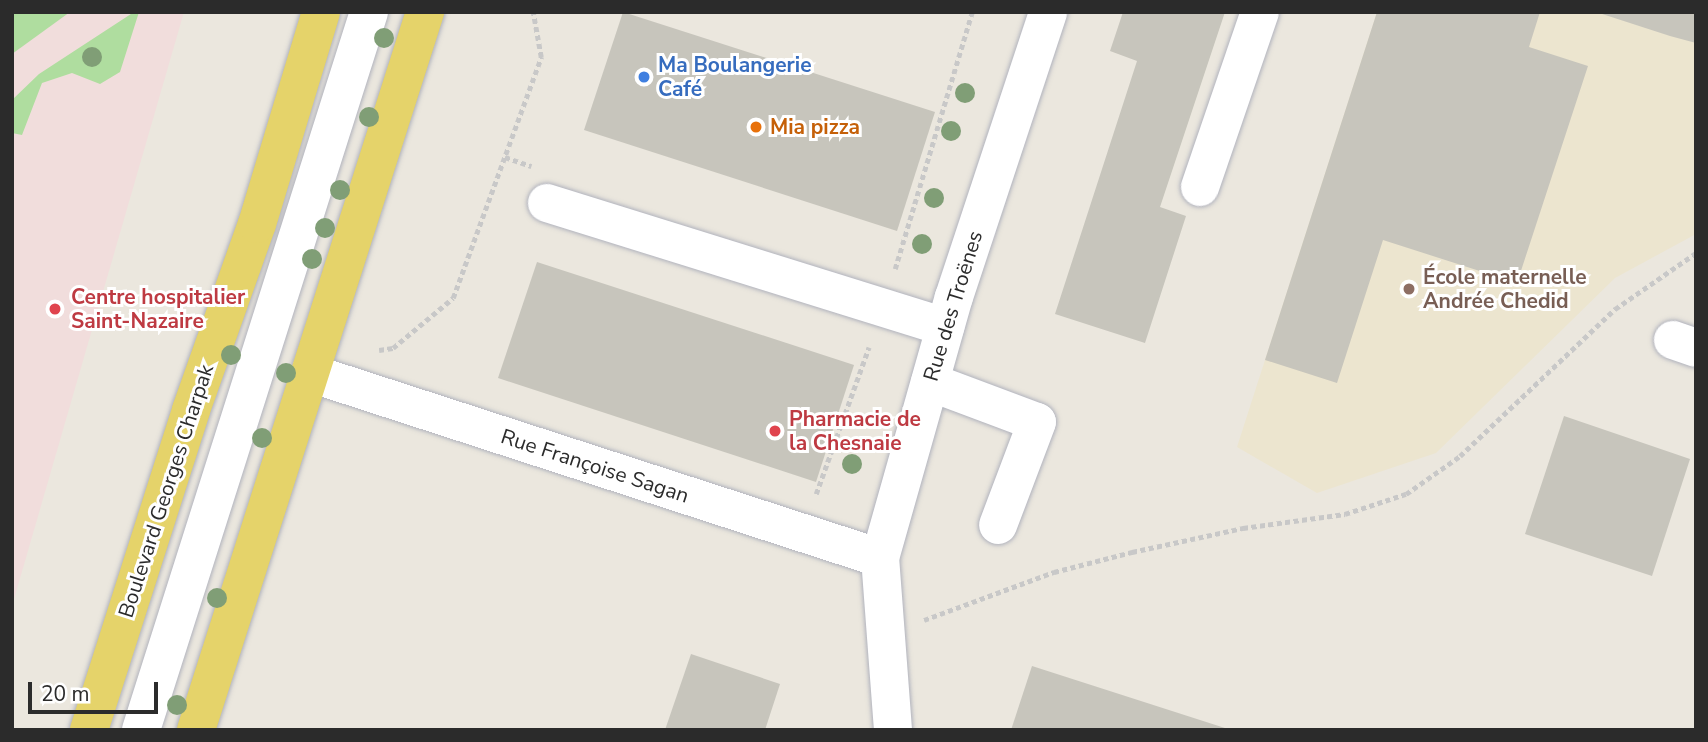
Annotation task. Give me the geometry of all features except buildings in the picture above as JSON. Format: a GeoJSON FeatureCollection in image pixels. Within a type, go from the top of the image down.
{"type":"FeatureCollection","features":[{"type":"Feature","properties":{"kind":"main road","name":"Boulevard Georges Charpak"},"geometry":{"type":"LineString","coordinates":[[89,730],[191,410],[257,224],[321,12]]}},
{"type":"Feature","properties":{"kind":"main road"},"geometry":{"type":"LineString","coordinates":[[195,730],[425,12]]}},
{"type":"Feature","properties":{"kind":"street"},"geometry":{"type":"LineString","coordinates":[[141,730],[369,12]]}},
{"type":"Feature","properties":{"kind":"street","name":"Rue des Troënes"},"geometry":{"type":"LineString","coordinates":[[892,730],[880,558],[945,327],[1048,12]]}},
{"type":"Feature","properties":{"kind":"street"},"geometry":{"type":"LineString","coordinates":[[1200,187],[1260,12]]}},
{"type":"Feature","properties":{"kind":"street"},"geometry":{"type":"LineString","coordinates":[[547,203],[945,327]]}},
{"type":"Feature","properties":{"kind":"street","name":"Rue Françoise Sagan"},"geometry":{"type":"LineString","coordinates":[[310,373],[880,558]]}},
{"type":"Feature","properties":{"kind":"street"},"geometry":{"type":"LineString","coordinates":[[930,382],[1037,422],[998,526]]}},
{"type":"Feature","properties":{"kind":"path"},"geometry":{"type":"LineString","coordinates":[[372,350],[393,348],[453,298],[541,57],[533,12]]}},
{"type":"Feature","properties":{"kind":"path"},"geometry":{"type":"LineString","coordinates":[[884,637],[1054,572],[1175,541],[1345,514],[1406,494],[1460,456],[1615,309],[1696,253]]}},
{"type":"Feature","properties":{"kind":"shaded area","name":"Centre hospitalier Saint-Nazaire"},"geometry":{"type":"Polygon","coordinates":[[[12,12],[184,12],[12,606],[12,12]]]}},
{"type":"Feature","properties":{"kind":"shaded area"},"geometry":{"type":"Polygon","coordinates":[[[1377,12],[1696,12],[1696,234],[1615,278],[1436,453],[1317,493],[1237,447],[1377,12]]]}},
{"type":"Feature","properties":{"kind":"green space"},"geometry":{"type":"Polygon","coordinates":[[[12,12],[70,12],[12,54],[12,12]]]}},
{"type":"Feature","properties":{"kind":"green space"},"geometry":{"type":"Polygon","coordinates":[[[134,12],[139,12],[120,72],[100,84],[72,73],[42,83],[22,135],[12,133],[12,100],[39,74],[134,12]]]}},
{"type":"Feature","properties":{"kind":"place","name":"Ma Boulangerie Café"},"geometry":{"type":"Point","coordinates":[644,77]}},
{"type":"Feature","properties":{"kind":"place","name":"Mia pizza"},"geometry":{"type":"Point","coordinates":[756,127]}},
{"type":"Feature","properties":{"kind":"place","name":"École maternelle Andrée Chedid"},"geometry":{"type":"Point","coordinates":[1409,289]}},
{"type":"Feature","properties":{"kind":"place","name":"Centre hospitalier Saint-Nazaire"},"geometry":{"type":"Point","coordinates":[55,309]}},
{"type":"Feature","properties":{"kind":"place","name":"Pharmacie de la Chesnaie"},"geometry":{"type":"Point","coordinates":[775,431]}}]}
